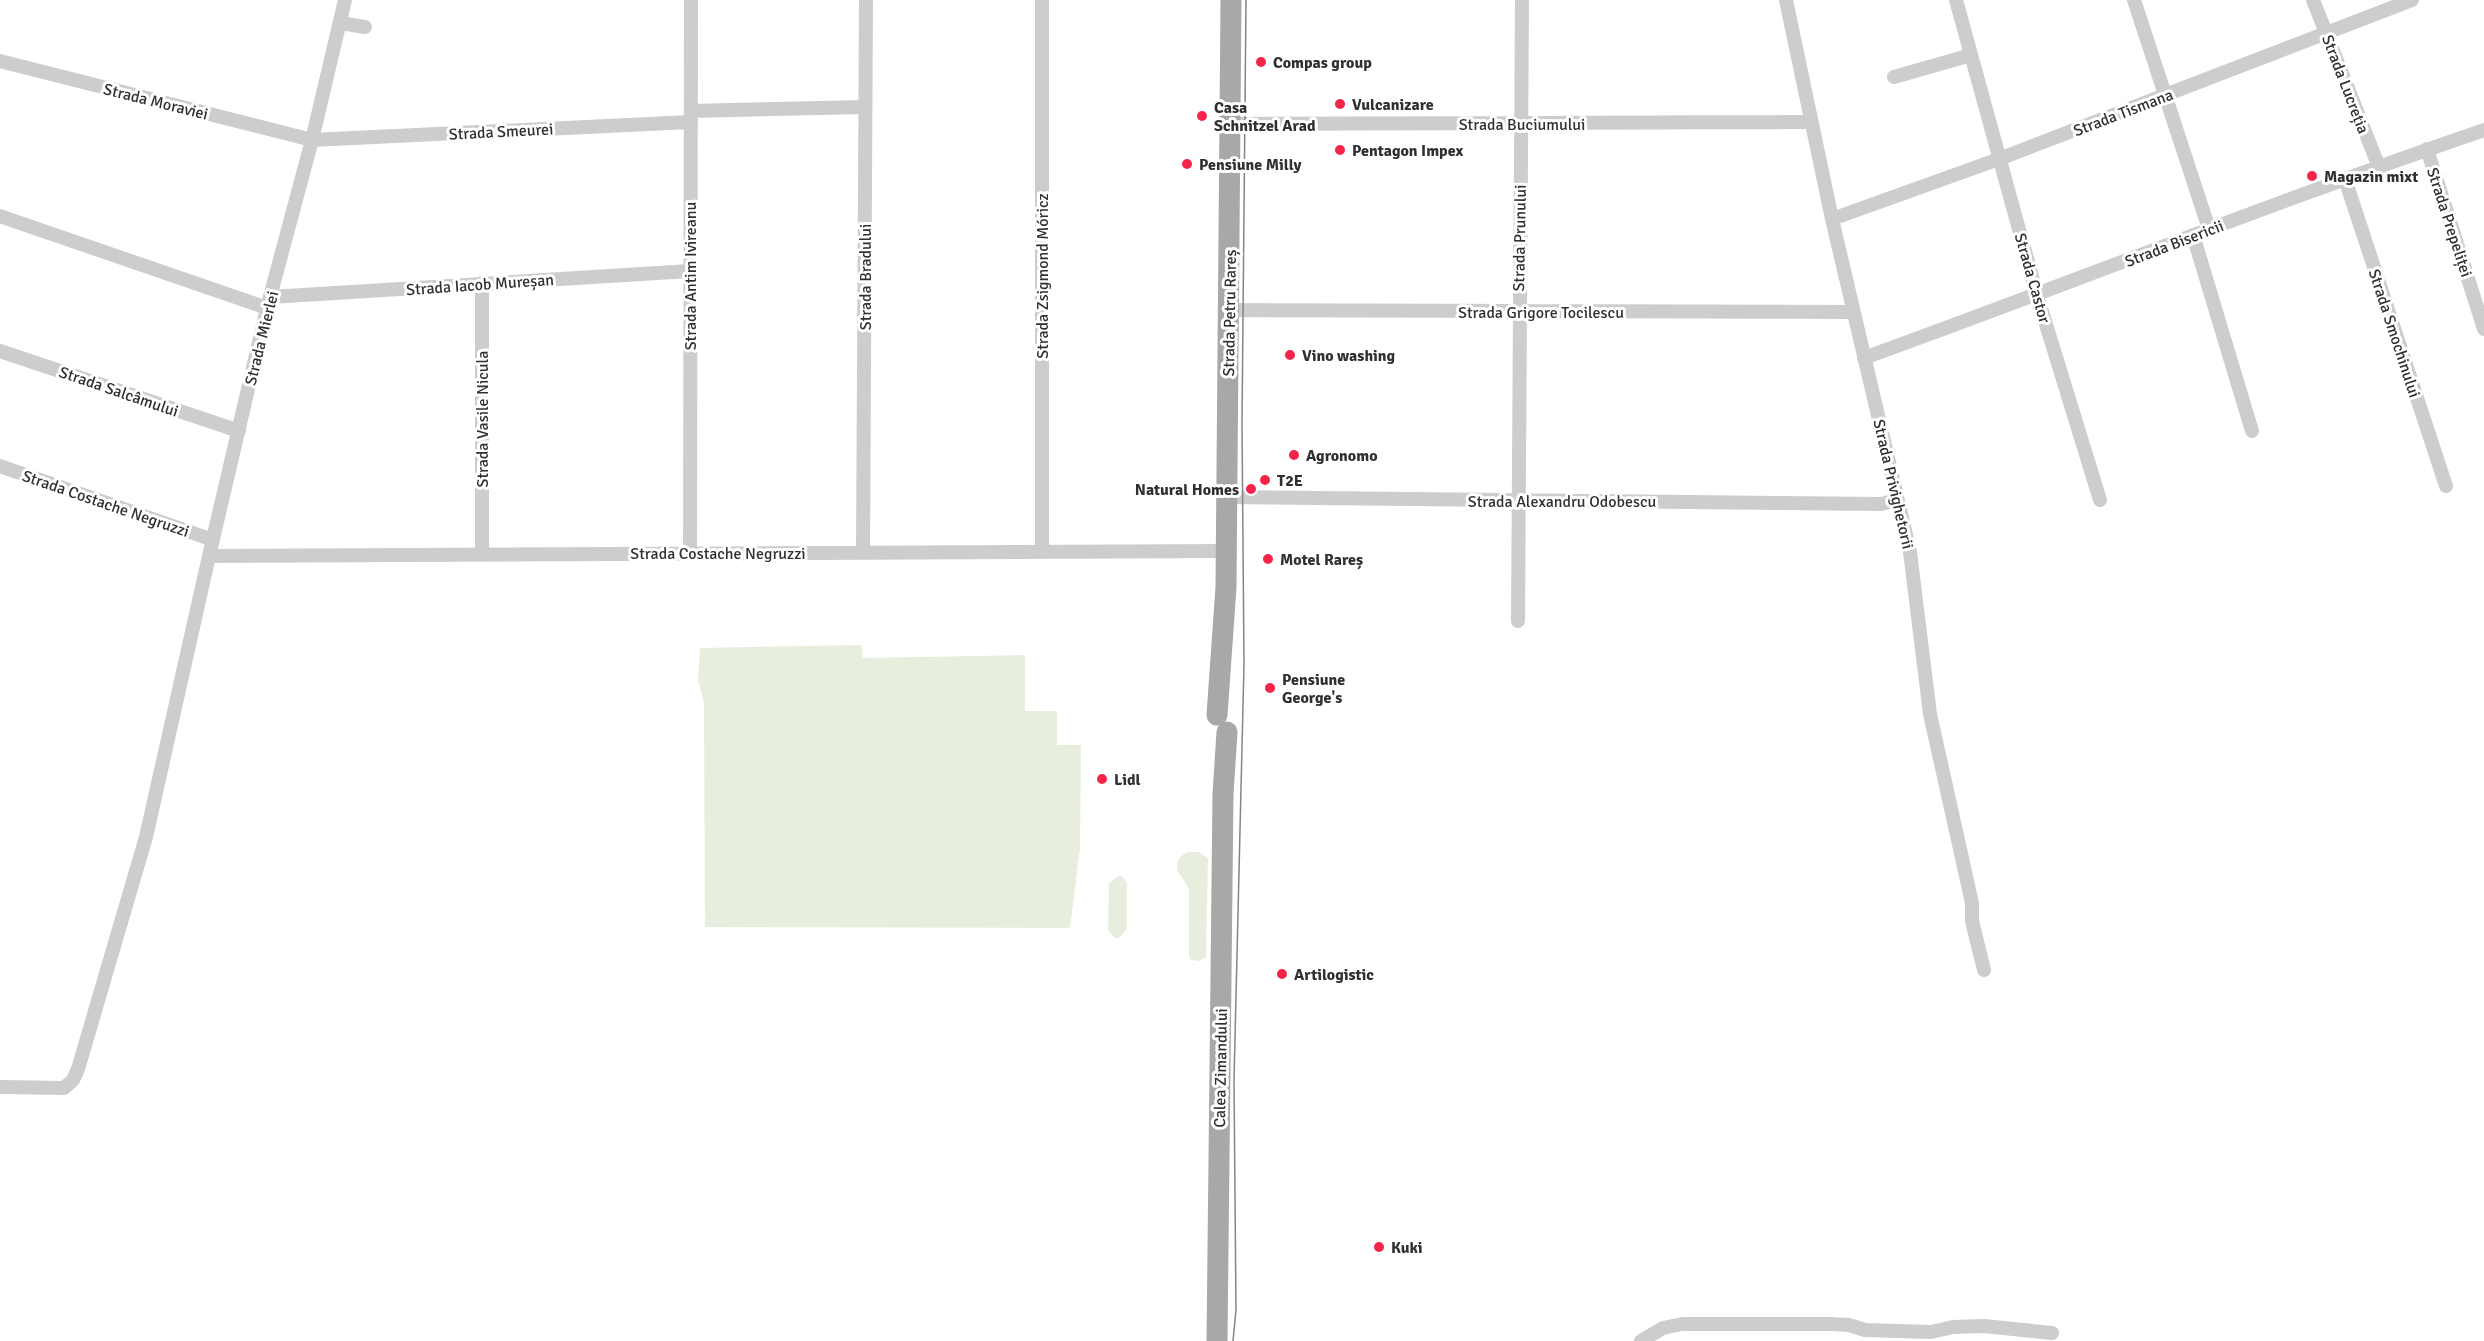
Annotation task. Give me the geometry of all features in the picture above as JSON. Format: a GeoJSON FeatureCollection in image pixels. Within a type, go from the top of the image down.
{"type":"FeatureCollection","features":[{"type":"Feature","properties":{"kind":"main road","name":"Strada Petru Rareș"},"geometry":{"type":"LineString","coordinates":[[1225,626],[1231,0]]}},
{"type":"Feature","properties":{"kind":"main road","name":"Calea Zimandului"},"geometry":{"type":"LineString","coordinates":[[1217,1341],[1225,626]]}},
{"type":"Feature","properties":{"kind":"street","name":"Strada Mierlei"},"geometry":{"type":"LineString","coordinates":[[0,1087],[63,1088],[74,1080],[78,1069],[146,837],[208,556],[345,0]]}},
{"type":"Feature","properties":{"kind":"street","name":"Strada Antim Ivireanu"},"geometry":{"type":"LineString","coordinates":[[690,553],[691,0]]}},
{"type":"Feature","properties":{"kind":"street","name":"Strada Bradului"},"geometry":{"type":"LineString","coordinates":[[863,553],[866,0]]}},
{"type":"Feature","properties":{"kind":"street","name":"Strada Zsigmond Móricz"},"geometry":{"type":"LineString","coordinates":[[1042,0],[1042,551]]}},
{"type":"Feature","properties":{"kind":"street","name":"Strada Prunului"},"geometry":{"type":"LineString","coordinates":[[1518,621],[1521,0]]}},
{"type":"Feature","properties":{"kind":"street","name":"Strada Privighetorii"},"geometry":{"type":"LineString","coordinates":[[1786,0],[1832,219],[1910,552],[1930,714],[1972,903],[1972,921],[1984,970]]}},
{"type":"Feature","properties":{"kind":"street","name":"Strada Castor"},"geometry":{"type":"LineString","coordinates":[[1956,0],[2037,295],[2100,500]]}},
{"type":"Feature","properties":{"kind":"street"},"geometry":{"type":"LineString","coordinates":[[2134,0],[2210,229]]}},
{"type":"Feature","properties":{"kind":"street","name":"Strada Lucreția"},"geometry":{"type":"LineString","coordinates":[[2313,0],[2379,167]]}},
{"type":"Feature","properties":{"kind":"street","name":"Strada Tismana"},"geometry":{"type":"LineString","coordinates":[[1832,219],[1999,159],[2412,0]]}},
{"type":"Feature","properties":{"kind":"street"},"geometry":{"type":"LineString","coordinates":[[340,23],[365,27]]}},
{"type":"Feature","properties":{"kind":"street"},"geometry":{"type":"LineString","coordinates":[[1894,77],[1971,55]]}},
{"type":"Feature","properties":{"kind":"street","name":"Strada Moraviei"},"geometry":{"type":"LineString","coordinates":[[0,61],[312,140]]}},
{"type":"Feature","properties":{"kind":"street","name":"Strada Smeurei"},"geometry":{"type":"LineString","coordinates":[[312,140],[865,107]]}},
{"type":"Feature","properties":{"kind":"street","name":"Strada Buciumului"},"geometry":{"type":"LineString","coordinates":[[1231,124],[1812,122]]}},
{"type":"Feature","properties":{"kind":"street","name":"Strada Bisericii"},"geometry":{"type":"LineString","coordinates":[[1864,358],[2345,179],[2484,130]]}},
{"type":"Feature","properties":{"kind":"street","name":"Strada Prepeliței"},"geometry":{"type":"LineString","coordinates":[[2427,149],[2484,329]]}},
{"type":"Feature","properties":{"kind":"street","name":"Strada Smochinului"},"geometry":{"type":"LineString","coordinates":[[2345,179],[2446,486]]}},
{"type":"Feature","properties":{"kind":"street","name":"Strada Iacob Mureșan"},"geometry":{"type":"LineString","coordinates":[[0,216],[269,303],[482,283],[690,272]]}},
{"type":"Feature","properties":{"kind":"street"},"geometry":{"type":"LineString","coordinates":[[2193,236],[2253,431]]}},
{"type":"Feature","properties":{"kind":"street","name":"Strada Vasile Nicula"},"geometry":{"type":"LineString","coordinates":[[482,283],[482,554]]}},
{"type":"Feature","properties":{"kind":"street","name":"Strada Grigore Tocilescu"},"geometry":{"type":"LineString","coordinates":[[1228,310],[1854,312]]}},
{"type":"Feature","properties":{"kind":"street","name":"Strada Salcâmului"},"geometry":{"type":"LineString","coordinates":[[0,351],[238,430]]}},
{"type":"Feature","properties":{"kind":"street","name":"Strada Costache Negruzzi"},"geometry":{"type":"LineString","coordinates":[[0,466],[213,540]]}},
{"type":"Feature","properties":{"kind":"street","name":"Strada Alexandru Odobescu"},"geometry":{"type":"LineString","coordinates":[[1227,497],[1881,504],[1897,500]]}},
{"type":"Feature","properties":{"kind":"street","name":"Strada Costache Negruzzi"},"geometry":{"type":"LineString","coordinates":[[208,556],[1227,551]]}},
{"type":"Feature","properties":{"kind":"street"},"geometry":{"type":"LineString","coordinates":[[1641,1341],[1663,1328],[1682,1324],[1831,1324],[1849,1325],[1865,1330],[1931,1332],[1953,1327],[1984,1326],[2052,1334]]}},
{"type":"Feature","properties":{"kind":"green space"},"geometry":{"type":"Polygon","coordinates":[[[862,645],[863,658],[1025,655],[1025,711],[1057,711],[1057,745],[1081,745],[1080,848],[1070,928],[705,927],[704,703],[698,680],[700,648],[862,645]]]}},
{"type":"Feature","properties":{"kind":"green space"},"geometry":{"type":"Polygon","coordinates":[[[1187,852],[1199,852],[1208,858],[1206,957],[1200,961],[1191,960],[1189,957],[1189,889],[1177,870],[1180,857],[1187,852]]]}},
{"type":"Feature","properties":{"kind":"green space"},"geometry":{"type":"Polygon","coordinates":[[[1118,876],[1122,876],[1127,883],[1127,929],[1119,938],[1115,938],[1108,930],[1109,883],[1118,876]]]}},
{"type":"Feature","properties":{"kind":"tram line"},"geometry":{"type":"LineString","coordinates":[[1233,1341],[1236,1310],[1234,1080],[1244,664],[1242,424],[1246,0]]}},
{"type":"Feature","properties":{"kind":"place","name":"Compas group"},"geometry":{"type":"Point","coordinates":[1261,62]}},
{"type":"Feature","properties":{"kind":"place","name":"Vulcanizare"},"geometry":{"type":"Point","coordinates":[1340,104]}},
{"type":"Feature","properties":{"kind":"place","name":"Casa Schnitzel Arad"},"geometry":{"type":"Point","coordinates":[1202,116]}},
{"type":"Feature","properties":{"kind":"place","name":"Pentagon Impex"},"geometry":{"type":"Point","coordinates":[1340,150]}},
{"type":"Feature","properties":{"kind":"place","name":"Pensiune Milly"},"geometry":{"type":"Point","coordinates":[1187,164]}},
{"type":"Feature","properties":{"kind":"place","name":"Magazin mixt"},"geometry":{"type":"Point","coordinates":[2312,176]}},
{"type":"Feature","properties":{"kind":"place","name":"Vino washing"},"geometry":{"type":"Point","coordinates":[1290,355]}},
{"type":"Feature","properties":{"kind":"place","name":"Agronomo"},"geometry":{"type":"Point","coordinates":[1294,455]}},
{"type":"Feature","properties":{"kind":"place","name":"T2E"},"geometry":{"type":"Point","coordinates":[1265,480]}},
{"type":"Feature","properties":{"kind":"place","name":"Natural Homes"},"geometry":{"type":"Point","coordinates":[1251,489]}},
{"type":"Feature","properties":{"kind":"place","name":"Motel Rareș"},"geometry":{"type":"Point","coordinates":[1268,559]}},
{"type":"Feature","properties":{"kind":"place","name":"Pensiune George's"},"geometry":{"type":"Point","coordinates":[1270,688]}},
{"type":"Feature","properties":{"kind":"place","name":"Lidl"},"geometry":{"type":"Point","coordinates":[1102,779]}},
{"type":"Feature","properties":{"kind":"place","name":"Artilogistic"},"geometry":{"type":"Point","coordinates":[1282,974]}},
{"type":"Feature","properties":{"kind":"place","name":"Kuki"},"geometry":{"type":"Point","coordinates":[1379,1247]}}]}
